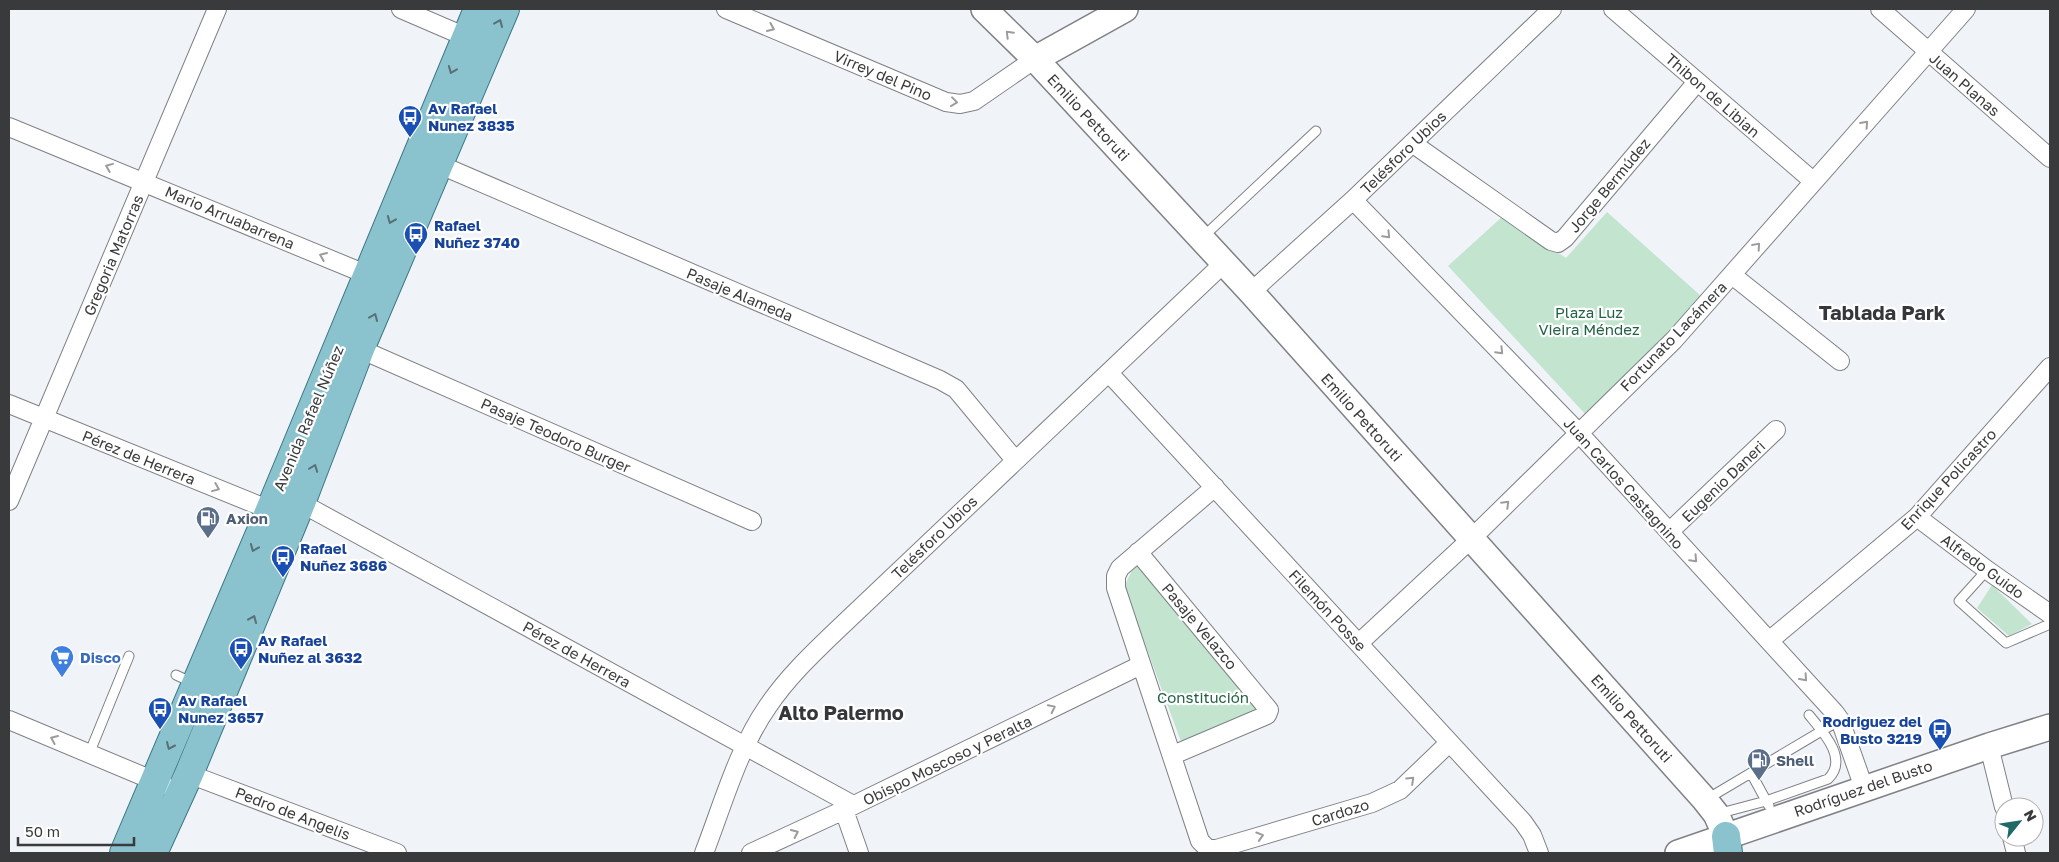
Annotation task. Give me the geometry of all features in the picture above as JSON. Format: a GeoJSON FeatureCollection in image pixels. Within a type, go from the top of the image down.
{"type":"FeatureCollection","features":[{"type":"Feature","properties":{"kind":"main road","name":"Avenida Rafael Núñez"},"geometry":{"type":"LineString","coordinates":[[124,853],[155,780],[171,715],[186,680],[270,510],[478,9]]}},
{"type":"Feature","properties":{"kind":"main road","name":"Avenida Rafael Núñez"},"geometry":{"type":"LineString","coordinates":[[153,853],[301,503],[360,349],[505,9]]}},
{"type":"Feature","properties":{"kind":"main road","name":"Emilio Pettoruti"},"geometry":{"type":"LineString","coordinates":[[984,9],[1035,59],[1251,292],[1471,539],[1719,831]]}},
{"type":"Feature","properties":{"kind":"main road"},"geometry":{"type":"LineString","coordinates":[[1035,59],[1125,9]]}},
{"type":"Feature","properties":{"kind":"main road","name":"Rodríguez del Busto"},"geometry":{"type":"LineString","coordinates":[[1678,853],[1719,831],[1770,810],[1864,788],[2050,727]]}},
{"type":"Feature","properties":{"kind":"street","name":"Gregoria Matorras"},"geometry":{"type":"LineString","coordinates":[[9,501],[217,9]]}},
{"type":"Feature","properties":{"kind":"street"},"geometry":{"type":"LineString","coordinates":[[401,9],[466,37]]}},
{"type":"Feature","properties":{"kind":"street","name":"Virrey del Pino"},"geometry":{"type":"LineString","coordinates":[[726,9],[946,102],[960,104],[985,96],[1035,59]]}},
{"type":"Feature","properties":{"kind":"street","name":"Telésforo Ubios"},"geometry":{"type":"LineString","coordinates":[[1251,292],[1353,200],[1552,9]]}},
{"type":"Feature","properties":{"kind":"street","name":"Thibon de Libian"},"geometry":{"type":"LineString","coordinates":[[1613,9],[1813,181]]}},
{"type":"Feature","properties":{"kind":"street","name":"Juan Planas"},"geometry":{"type":"LineString","coordinates":[[1880,9],[2050,158]]}},
{"type":"Feature","properties":{"kind":"street","name":"Fortunato Lacámera"},"geometry":{"type":"LineString","coordinates":[[1359,643],[1471,539],[1578,432],[1674,340],[1966,9]]}},
{"type":"Feature","properties":{"kind":"street","name":"Jorge Bermúdez"},"geometry":{"type":"LineString","coordinates":[[1412,142],[1551,241],[1558,243],[1565,238],[1697,82]]}},
{"type":"Feature","properties":{"kind":"street","name":"Mario Arruabarrena"},"geometry":{"type":"LineString","coordinates":[[9,127],[368,275]]}},
{"type":"Feature","properties":{"kind":"street","name":"Pasaje Alameda"},"geometry":{"type":"LineString","coordinates":[[438,164],[940,380],[961,394],[1015,460]]}},
{"type":"Feature","properties":{"kind":"street","name":"Juan Carlos Castagnino"},"geometry":{"type":"LineString","coordinates":[[1353,200],[1578,432],[1840,720],[1864,788]]}},
{"type":"Feature","properties":{"kind":"street","name":"Telésforo Ubios"},"geometry":{"type":"LineString","coordinates":[[704,853],[746,746],[767,707],[785,683],[1015,460],[1224,263]]}},
{"type":"Feature","properties":{"kind":"street"},"geometry":{"type":"LineString","coordinates":[[1732,275],[1840,361]]}},
{"type":"Feature","properties":{"kind":"street","name":"Pasaje Teodoro Burger"},"geometry":{"type":"LineString","coordinates":[[360,349],[752,521]]}},
{"type":"Feature","properties":{"kind":"street","name":"Enrique Policastro"},"geometry":{"type":"LineString","coordinates":[[1770,641],[1917,517],[2050,367]]}},
{"type":"Feature","properties":{"kind":"street","name":"Filemón Posse"},"geometry":{"type":"LineString","coordinates":[[1109,373],[1523,822],[1532,835],[1539,853]]}},
{"type":"Feature","properties":{"kind":"street","name":"Pérez de Herrera"},"geometry":{"type":"LineString","coordinates":[[9,404],[270,510]]}},
{"type":"Feature","properties":{"kind":"street","name":"Eugenio Daneri"},"geometry":{"type":"LineString","coordinates":[[1669,532],[1776,430]]}},
{"type":"Feature","properties":{"kind":"street"},"geometry":{"type":"LineString","coordinates":[[1173,755],[1116,588],[1116,576],[1120,568],[1215,487]]}},
{"type":"Feature","properties":{"kind":"street","name":"Pérez de Herrera"},"geometry":{"type":"LineString","coordinates":[[301,503],[746,746],[849,808]]}},
{"type":"Feature","properties":{"kind":"street","name":"Alfredo Guido"},"geometry":{"type":"LineString","coordinates":[[1917,517],[1987,570],[2050,614]]}},
{"type":"Feature","properties":{"kind":"street","name":"Pasaje Velazco"},"geometry":{"type":"LineString","coordinates":[[1138,552],[1269,710],[1267,716],[1173,755]]}},
{"type":"Feature","properties":{"kind":"street","name":"Obispo Moscoso y Peralta"},"geometry":{"type":"LineString","coordinates":[[751,853],[849,808],[1141,665]]}},
{"type":"Feature","properties":{"kind":"street","name":"Pedro de Angelis"},"geometry":{"type":"LineString","coordinates":[[9,720],[155,780],[184,783],[397,853]]}},
{"type":"Feature","properties":{"kind":"street","name":"Cardozo"},"geometry":{"type":"LineString","coordinates":[[1173,755],[1200,841],[1206,847],[1213,850],[1372,803],[1400,790],[1449,742]]}},
{"type":"Feature","properties":{"kind":"street"},"geometry":{"type":"LineString","coordinates":[[1989,746],[2002,797]]}},
{"type":"Feature","properties":{"kind":"street"},"geometry":{"type":"LineString","coordinates":[[849,808],[858,853]]}},
{"type":"Feature","properties":{"kind":"lane"},"geometry":{"type":"LineString","coordinates":[[1201,239],[1316,131]]}},
{"type":"Feature","properties":{"kind":"lane"},"geometry":{"type":"LineString","coordinates":[[1987,570],[1959,601],[2006,643],[2050,624]]}},
{"type":"Feature","properties":{"kind":"lane"},"geometry":{"type":"LineString","coordinates":[[89,754],[130,656]]}},
{"type":"Feature","properties":{"kind":"lane"},"geometry":{"type":"LineString","coordinates":[[1751,773],[1770,810],[1828,779],[1836,772],[1837,763],[1832,746],[1810,715]]}},
{"type":"Feature","properties":{"kind":"lane"},"geometry":{"type":"LineString","coordinates":[[1719,831],[1751,773],[1840,720]]}},
{"type":"Feature","properties":{"kind":"green space","name":"Plaza Luz Vieira Méndez"},"geometry":{"type":"Polygon","coordinates":[[[1607,212],[1701,296],[1680,325],[1587,416],[1448,266],[1503,216],[1566,258],[1607,212]]]}},
{"type":"Feature","properties":{"kind":"green space","name":"Constitución"},"geometry":{"type":"Polygon","coordinates":[[[1138,558],[1260,710],[1183,747],[1124,587],[1138,558]]]}},
{"type":"Feature","properties":{"kind":"green space"},"geometry":{"type":"Polygon","coordinates":[[[1992,585],[2032,624],[2009,636],[1977,608],[1992,585]]]}},
{"type":"Feature","properties":{"kind":"place","name":"Av Rafael Nunez 3835"},"geometry":{"type":"Point","coordinates":[410,138]}},
{"type":"Feature","properties":{"kind":"place","name":"Rafael Nuñez 3740"},"geometry":{"type":"Point","coordinates":[416,255]}},
{"type":"Feature","properties":{"kind":"place","name":"Axion"},"geometry":{"type":"Point","coordinates":[208,539]}},
{"type":"Feature","properties":{"kind":"place","name":"Rafael Nuñez 3686"},"geometry":{"type":"Point","coordinates":[283,578]}},
{"type":"Feature","properties":{"kind":"place","name":"Av Rafael Nuñez al 3632"},"geometry":{"type":"Point","coordinates":[241,670]}},
{"type":"Feature","properties":{"kind":"place","name":"Disco"},"geometry":{"type":"Point","coordinates":[62,678]}},
{"type":"Feature","properties":{"kind":"place","name":"Av Rafael Nunez 3657"},"geometry":{"type":"Point","coordinates":[160,730]}},
{"type":"Feature","properties":{"kind":"place","name":"Rodriguez del Busto 3219"},"geometry":{"type":"Point","coordinates":[1940,751]}},
{"type":"Feature","properties":{"kind":"place","name":"Shell"},"geometry":{"type":"Point","coordinates":[1759,781]}},
{"type":"Feature","properties":{"kind":"district","name":"Tablada Park"},"geometry":{"type":"Point","coordinates":[1882,312]}},
{"type":"Feature","properties":{"kind":"district","name":"Alto Palermo"},"geometry":{"type":"Point","coordinates":[841,712]}}]}
